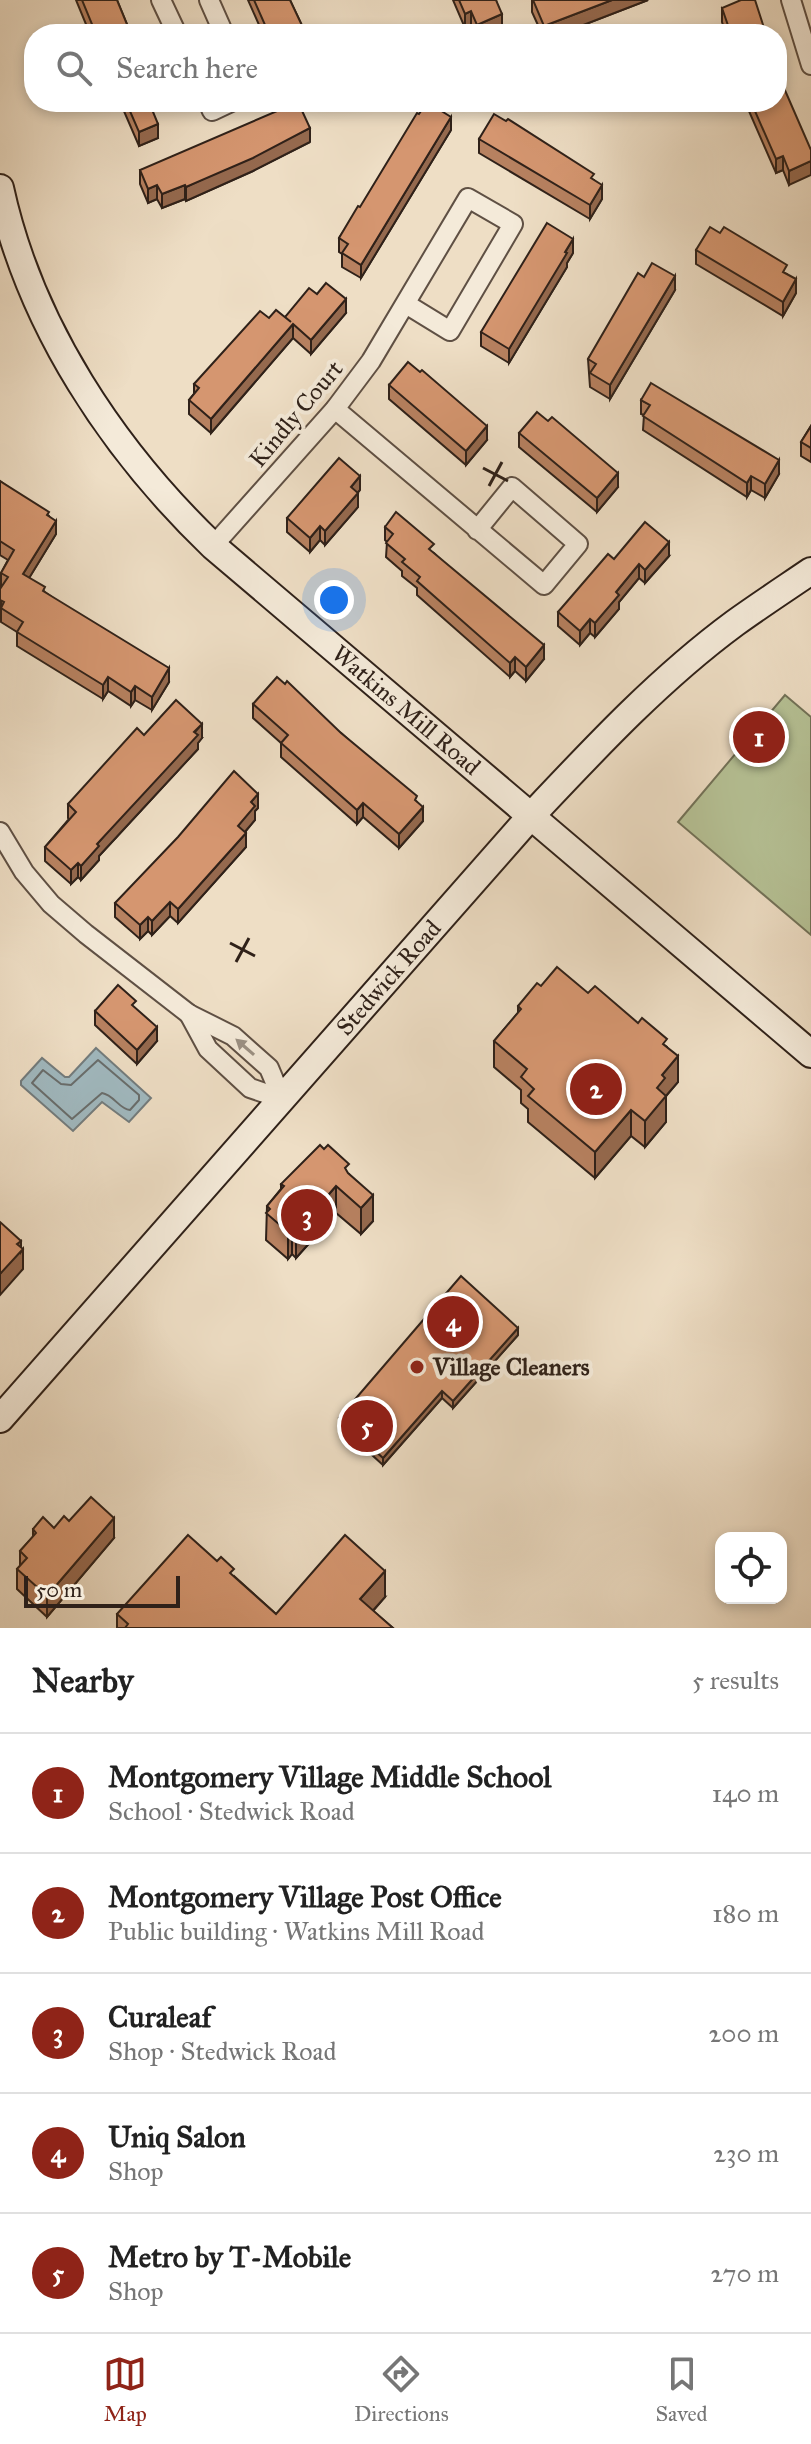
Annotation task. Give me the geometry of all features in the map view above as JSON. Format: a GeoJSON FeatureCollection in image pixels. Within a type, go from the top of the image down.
{"type":"FeatureCollection","features":[{"type":"Feature","properties":{"kind":"street"},"geometry":{"type":"LineString","coordinates":[[161,0],[172,24]]}},
{"type":"Feature","properties":{"kind":"street"},"geometry":{"type":"LineString","coordinates":[[209,0],[220,24]]}},
{"type":"Feature","properties":{"kind":"street"},"geometry":{"type":"LineString","coordinates":[[791,0],[811,65]]}},
{"type":"Feature","properties":{"kind":"street","name":"Watkins Mill Road"},"geometry":{"type":"LineString","coordinates":[[0,194],[41,308],[80,383],[137,466],[168,501],[213,546],[811,1054]]}},
{"type":"Feature","properties":{"kind":"street","name":"Kindly Court"},"geometry":{"type":"LineString","coordinates":[[213,546],[335,409],[371,361],[468,198],[513,224],[450,331],[406,304]]}},
{"type":"Feature","properties":{"kind":"street"},"geometry":{"type":"LineString","coordinates":[[335,409],[477,530],[544,585],[578,544],[512,487],[477,530]]}},
{"type":"Feature","properties":{"kind":"street","name":"Stedwick Road"},"geometry":{"type":"LineString","coordinates":[[0,1419],[530,817],[601,742],[657,688],[733,624],[811,571]]}},
{"type":"Feature","properties":{"kind":"street"},"geometry":{"type":"LineString","coordinates":[[0,832],[24,872],[51,904],[189,1014],[233,1036],[269,1068],[282,1099]]}},
{"type":"Feature","properties":{"kind":"street"},"geometry":{"type":"LineString","coordinates":[[189,1014],[208,1049],[250,1088],[282,1099]]}},
{"type":"Feature","properties":{"kind":"green space"},"geometry":{"type":"Polygon","coordinates":[[[785,695],[811,717],[811,935],[678,822],[785,695]]]}},
{"type":"Feature","properties":{"kind":"water"},"geometry":{"type":"Polygon","coordinates":[[[96,1048],[151,1098],[129,1122],[102,1102],[73,1131],[21,1085],[21,1081],[42,1058],[69,1077],[96,1048]]]}},
{"type":"Feature","properties":{"kind":"building"},"geometry":{"type":"Polygon","coordinates":[[[82,0],[117,0],[127,24],[92,24],[82,0]]]}},
{"type":"Feature","properties":{"kind":"building"},"geometry":{"type":"Polygon","coordinates":[[[254,0],[290,0],[301,24],[265,24],[254,0]]]}},
{"type":"Feature","properties":{"kind":"building"},"geometry":{"type":"Polygon","coordinates":[[[459,0],[496,0],[502,14],[477,24],[471,11],[465,14],[459,0]]]}},
{"type":"Feature","properties":{"kind":"building"},"geometry":{"type":"Polygon","coordinates":[[[533,0],[612,0],[549,24],[543,24],[533,0]]]}},
{"type":"Feature","properties":{"kind":"building"},"geometry":{"type":"Polygon","coordinates":[[[741,0],[755,0],[763,24],[728,24],[722,8],[741,0]]]}},
{"type":"Feature","properties":{"kind":"building"},"geometry":{"type":"Polygon","coordinates":[[[787,95],[811,150],[811,161],[789,171],[783,156],[776,159],[755,112],[787,112],[787,95]]]}},
{"type":"Feature","properties":{"kind":"building"},"geometry":{"type":"Polygon","coordinates":[[[130,112],[153,112],[158,124],[139,132],[130,112]]]}},
{"type":"Feature","properties":{"kind":"building"},"geometry":{"type":"Polygon","coordinates":[[[275,112],[303,112],[310,128],[253,158],[162,194],[157,185],[148,189],[140,170],[275,112]]]}},
{"type":"Feature","properties":{"kind":"building"},"geometry":{"type":"Polygon","coordinates":[[[443,112],[451,117],[361,265],[342,253],[348,244],[339,238],[419,114],[443,112]]]}},
{"type":"Feature","properties":{"kind":"building"},"geometry":{"type":"Polygon","coordinates":[[[494,114],[506,121],[508,119],[594,174],[591,178],[602,185],[590,205],[479,139],[494,114]]]}},
{"type":"Feature","properties":{"kind":"building"},"geometry":{"type":"Polygon","coordinates":[[[547,223],[573,239],[509,349],[481,332],[547,223]]]}},
{"type":"Feature","properties":{"kind":"building"},"geometry":{"type":"Polygon","coordinates":[[[710,227],[720,233],[724,227],[787,265],[783,272],[796,279],[783,302],[696,250],[710,227]]]}},
{"type":"Feature","properties":{"kind":"building"},"geometry":{"type":"Polygon","coordinates":[[[652,263],[675,276],[610,385],[590,373],[596,364],[588,359],[638,273],[644,277],[652,263]]]}},
{"type":"Feature","properties":{"kind":"building"},"geometry":{"type":"Polygon","coordinates":[[[326,283],[346,299],[311,340],[293,324],[211,419],[189,400],[199,388],[194,384],[260,311],[269,318],[276,310],[291,322],[285,317],[309,288],[317,294],[326,283]]]}},
{"type":"Feature","properties":{"kind":"building"},"geometry":{"type":"Polygon","coordinates":[[[408,362],[420,372],[422,370],[487,426],[466,451],[389,385],[408,362]]]}},
{"type":"Feature","properties":{"kind":"building"},"geometry":{"type":"Polygon","coordinates":[[[651,383],[779,460],[765,484],[751,476],[747,483],[643,416],[650,405],[641,400],[651,383]]]}},
{"type":"Feature","properties":{"kind":"building"},"geometry":{"type":"Polygon","coordinates":[[[537,412],[548,421],[552,417],[618,473],[597,498],[519,433],[537,412]]]}},
{"type":"Feature","properties":{"kind":"building"},"geometry":{"type":"Polygon","coordinates":[[[811,426],[811,448],[801,442],[811,426]]]}},
{"type":"Feature","properties":{"kind":"building"},"geometry":{"type":"Polygon","coordinates":[[[339,458],[360,476],[351,487],[358,493],[325,531],[320,526],[310,538],[287,518],[339,458]]]}},
{"type":"Feature","properties":{"kind":"building"},"geometry":{"type":"Polygon","coordinates":[[[0,481],[49,512],[47,515],[56,521],[23,574],[45,587],[43,591],[169,668],[152,697],[135,686],[131,692],[108,677],[103,685],[17,632],[23,622],[1,608],[4,602],[0,600],[0,589],[8,577],[1,573],[14,550],[0,541],[0,481]]]}},
{"type":"Feature","properties":{"kind":"building"},"geometry":{"type":"Polygon","coordinates":[[[396,512],[434,544],[429,549],[544,645],[526,667],[515,657],[510,663],[417,581],[420,577],[386,543],[393,534],[385,527],[396,512]]]}},
{"type":"Feature","properties":{"kind":"building"},"geometry":{"type":"Polygon","coordinates":[[[645,522],[669,542],[645,570],[639,564],[616,592],[619,595],[595,623],[590,619],[580,631],[558,612],[608,554],[614,559],[645,522]]]}},
{"type":"Feature","properties":{"kind":"building"},"geometry":{"type":"Polygon","coordinates":[[[277,677],[285,684],[287,681],[341,733],[417,796],[415,800],[423,807],[399,834],[363,803],[357,810],[281,743],[288,735],[253,704],[277,677]]]}},
{"type":"Feature","properties":{"kind":"building"},"geometry":{"type":"Polygon","coordinates":[[[176,700],[202,724],[194,732],[198,735],[97,844],[99,846],[81,866],[78,863],[71,870],[45,847],[76,812],[68,804],[137,728],[144,735],[176,700]]]}},
{"type":"Feature","properties":{"kind":"building"},"geometry":{"type":"Polygon","coordinates":[[[234,771],[258,794],[251,802],[255,806],[238,826],[246,833],[178,909],[170,902],[152,921],[148,917],[140,925],[115,903],[178,837],[234,771]]]}},
{"type":"Feature","properties":{"kind":"building"},"geometry":{"type":"Polygon","coordinates":[[[557,967],[588,993],[595,986],[638,1023],[642,1018],[667,1039],[663,1044],[678,1056],[662,1075],[665,1078],[657,1088],[666,1096],[645,1121],[631,1110],[595,1152],[528,1096],[534,1089],[521,1077],[527,1069],[494,1041],[521,1009],[518,1006],[537,983],[541,986],[557,967]]]}},
{"type":"Feature","properties":{"kind":"building"},"geometry":{"type":"Polygon","coordinates":[[[118,985],[136,1001],[132,1005],[157,1027],[137,1050],[95,1011],[118,985]]]}},
{"type":"Feature","properties":{"kind":"building"},"geometry":{"type":"Polygon","coordinates":[[[320,1145],[324,1149],[328,1145],[349,1164],[345,1168],[348,1173],[373,1195],[361,1208],[336,1186],[296,1232],[292,1228],[288,1232],[266,1213],[270,1209],[267,1206],[284,1186],[281,1184],[320,1145]]]}},
{"type":"Feature","properties":{"kind":"building"},"geometry":{"type":"Polygon","coordinates":[[[0,1222],[21,1241],[17,1244],[23,1249],[0,1274],[0,1222]]]}},
{"type":"Feature","properties":{"kind":"building"},"geometry":{"type":"Polygon","coordinates":[[[461,1276],[518,1328],[453,1401],[442,1391],[383,1458],[339,1418],[461,1276]]]}},
{"type":"Feature","properties":{"kind":"building"},"geometry":{"type":"Polygon","coordinates":[[[91,1497],[114,1518],[47,1596],[17,1569],[27,1558],[20,1551],[36,1533],[33,1529],[43,1517],[54,1528],[64,1516],[69,1521],[91,1497]]]}},
{"type":"Feature","properties":{"kind":"building"},"geometry":{"type":"Polygon","coordinates":[[[188,1535],[217,1561],[221,1557],[234,1569],[230,1573],[276,1614],[345,1535],[385,1571],[360,1599],[393,1628],[125,1628],[128,1624],[117,1614],[188,1535]]]}},
{"type":"Feature","properties":{"kind":"place","name":"Montgomery Village Middle School"},"geometry":{"type":"Point","coordinates":[759,737]}},
{"type":"Feature","properties":{"kind":"place","name":"Montgomery Village Post Office"},"geometry":{"type":"Point","coordinates":[596,1089]}},
{"type":"Feature","properties":{"kind":"place","name":"Curaleaf"},"geometry":{"type":"Point","coordinates":[307,1215]}},
{"type":"Feature","properties":{"kind":"place","name":"Uniq Salon"},"geometry":{"type":"Point","coordinates":[453,1322]}},
{"type":"Feature","properties":{"kind":"place","name":"Village Cleaners"},"geometry":{"type":"Point","coordinates":[417,1367]}},
{"type":"Feature","properties":{"kind":"place","name":"Metro by T-Mobile"},"geometry":{"type":"Point","coordinates":[367,1426]}}]}
